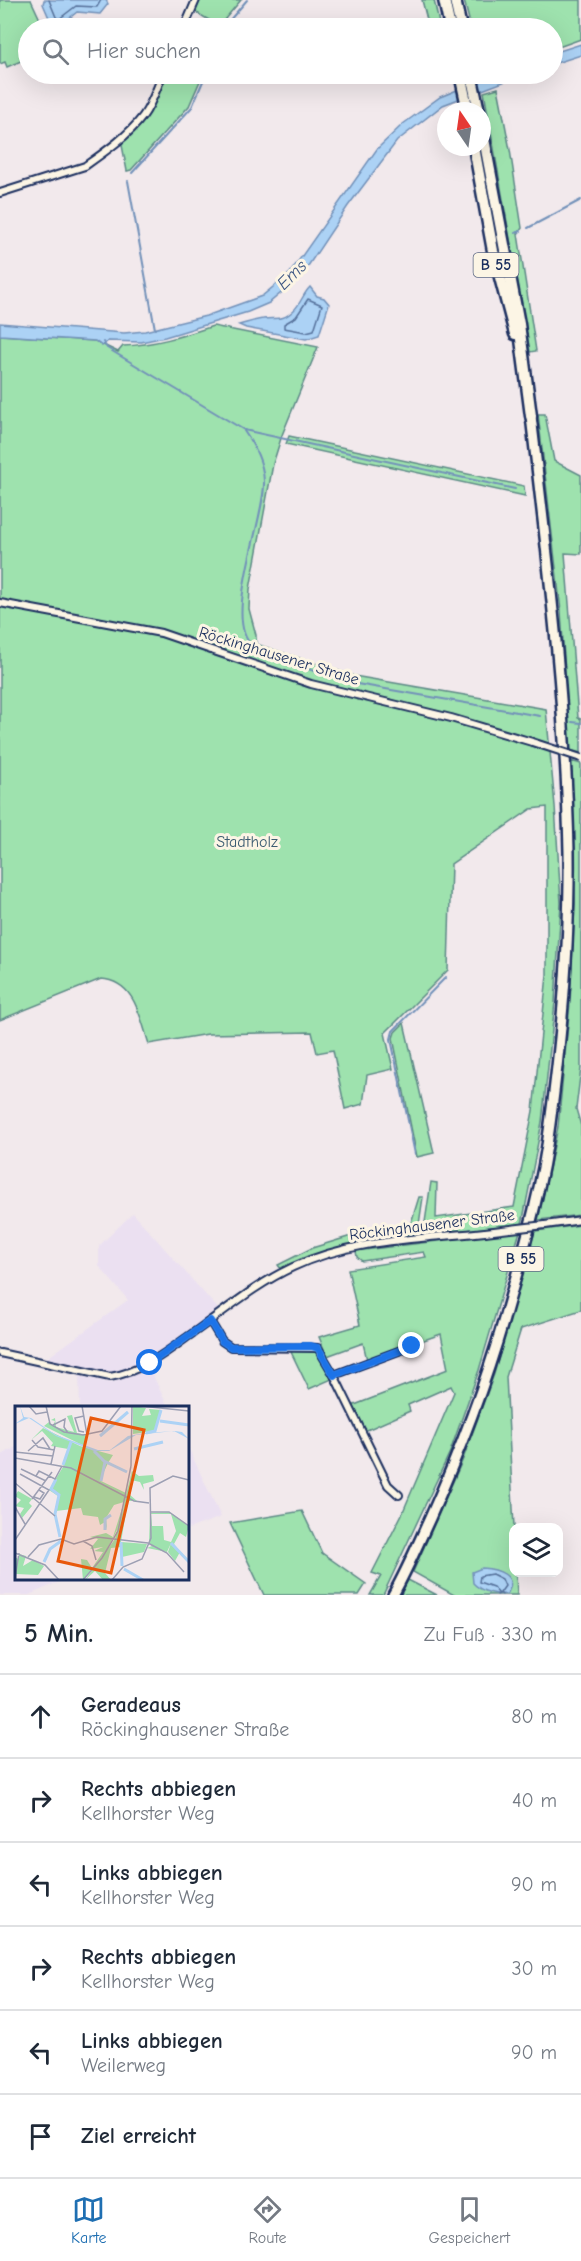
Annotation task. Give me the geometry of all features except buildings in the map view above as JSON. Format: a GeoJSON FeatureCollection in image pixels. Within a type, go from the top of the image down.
{"type":"FeatureCollection","features":[{"type":"Feature","properties":{"kind":"highway"},"geometry":{"type":"LineString","coordinates":[[444,0],[448,18]]}},
{"type":"Feature","properties":{"kind":"highway"},"geometry":{"type":"LineString","coordinates":[[455,0],[459,18]]}},
{"type":"Feature","properties":{"kind":"highway"},"geometry":{"type":"LineString","coordinates":[[462,84],[466,102]]}},
{"type":"Feature","properties":{"kind":"highway"},"geometry":{"type":"LineString","coordinates":[[473,84],[477,102]]}},
{"type":"Feature","properties":{"kind":"highway","name":"B 55"},"geometry":{"type":"LineString","coordinates":[[476,156],[493,251],[524,366]]}},
{"type":"Feature","properties":{"kind":"highway","name":"B 55"},"geometry":{"type":"LineString","coordinates":[[487,156],[519,324],[531,416]]}},
{"type":"Feature","properties":{"kind":"main road","name":"B 55"},"geometry":{"type":"LineString","coordinates":[[393,1595],[457,1457],[489,1371],[529,1232],[550,1127],[564,1002],[569,851],[554,611],[531,416]]}},
{"type":"Feature","properties":{"kind":"street"},"geometry":{"type":"LineString","coordinates":[[188,18],[196,0]]}},
{"type":"Feature","properties":{"kind":"street"},"geometry":{"type":"LineString","coordinates":[[0,193],[85,166],[119,140],[142,116],[158,84]]}},
{"type":"Feature","properties":{"kind":"street","name":"Röckinghausener Straße"},"geometry":{"type":"LineString","coordinates":[[0,603],[161,633],[312,684],[452,718],[581,758]]}},
{"type":"Feature","properties":{"kind":"street","name":"Röckinghausener Straße"},"geometry":{"type":"LineString","coordinates":[[0,1353],[110,1377],[121,1376],[150,1363],[272,1278],[314,1258],[368,1244],[581,1220]]}},
{"type":"Feature","properties":{"kind":"street"},"geometry":{"type":"LineString","coordinates":[[210,1321],[222,1341],[231,1347],[311,1346],[318,1348],[334,1375],[388,1485],[399,1495]]}},
{"type":"Feature","properties":{"kind":"street"},"geometry":{"type":"LineString","coordinates":[[334,1375],[412,1346]]}},
{"type":"Feature","properties":{"kind":"shaded area"},"geometry":{"type":"Polygon","coordinates":[[[133,1213],[219,1310],[149,1359],[121,1371],[109,1373],[47,1358],[128,1300],[99,1266],[99,1246],[133,1213]]]}},
{"type":"Feature","properties":{"kind":"shaded area"},"geometry":{"type":"Polygon","coordinates":[[[150,1369],[168,1406],[80,1406],[79,1376],[111,1383],[150,1369]]]}},
{"type":"Feature","properties":{"kind":"shaded area"},"geometry":{"type":"Polygon","coordinates":[[[15,1448],[15,1580],[64,1580],[29,1595],[0,1595],[0,1456],[15,1448]]]}},
{"type":"Feature","properties":{"kind":"shaded area"},"geometry":{"type":"Polygon","coordinates":[[[189,1449],[221,1517],[189,1529],[189,1449]]]}},
{"type":"Feature","properties":{"kind":"green space"},"geometry":{"type":"Polygon","coordinates":[[[0,0],[31,0],[39,18],[18,18],[18,62],[7,67],[5,62],[0,64],[0,0]]]}},
{"type":"Feature","properties":{"kind":"green space"},"geometry":{"type":"Polygon","coordinates":[[[199,0],[241,0],[226,18],[205,18],[197,13],[195,8],[199,0]]]}},
{"type":"Feature","properties":{"kind":"green space"},"geometry":{"type":"Polygon","coordinates":[[[422,0],[434,0],[438,18],[426,18],[422,0]]]}},
{"type":"Feature","properties":{"kind":"green space"},"geometry":{"type":"Polygon","coordinates":[[[464,0],[581,0],[581,39],[563,45],[563,18],[468,18],[464,0]]]}},
{"type":"Feature","properties":{"kind":"green space"},"geometry":{"type":"Polygon","coordinates":[[[160,84],[199,84],[189,106],[131,170],[127,171],[121,140],[133,130],[160,84]]]}},
{"type":"Feature","properties":{"kind":"green space"},"geometry":{"type":"Polygon","coordinates":[[[498,88],[522,228],[518,234],[536,351],[530,352],[491,132],[491,102],[486,102],[484,92],[498,88]]]}},
{"type":"Feature","properties":{"kind":"green space","name":"Stadtholz"},"geometry":{"type":"Polygon","coordinates":[[[213,326],[318,347],[282,435],[273,464],[250,589],[249,609],[256,644],[354,676],[546,709],[561,903],[555,1002],[542,1122],[522,1224],[429,1234],[424,1229],[431,1182],[437,1183],[436,1218],[514,1207],[533,1111],[547,975],[547,807],[531,809],[451,864],[448,970],[385,1033],[393,1069],[367,1075],[363,1104],[345,1109],[333,1050],[317,1053],[312,1032],[208,1034],[149,1044],[139,1012],[129,993],[112,981],[101,979],[0,1020],[0,335],[95,341],[118,352],[123,346],[157,342],[213,326]]]}},
{"type":"Feature","properties":{"kind":"green space"},"geometry":{"type":"Polygon","coordinates":[[[538,414],[545,414],[554,461],[581,475],[581,554],[565,553],[578,718],[581,719],[581,753],[570,750],[561,611],[538,414]]]}},
{"type":"Feature","properties":{"kind":"green space"},"geometry":{"type":"Polygon","coordinates":[[[289,436],[524,486],[525,496],[286,444],[289,436]]]}},
{"type":"Feature","properties":{"kind":"green space"},"geometry":{"type":"Polygon","coordinates":[[[571,761],[581,764],[581,1068],[576,1109],[581,1126],[581,1215],[538,1220],[558,1127],[570,1003],[575,903],[571,761]]]}},
{"type":"Feature","properties":{"kind":"green space"},"geometry":{"type":"Polygon","coordinates":[[[404,1023],[434,1153],[417,1157],[393,1038],[395,1032],[404,1023]]]}},
{"type":"Feature","properties":{"kind":"green space"},"geometry":{"type":"Polygon","coordinates":[[[419,1197],[423,1197],[418,1231],[414,1236],[346,1246],[315,1255],[281,1269],[278,1265],[312,1248],[361,1233],[411,1223],[419,1197]]]}},
{"type":"Feature","properties":{"kind":"green space"},"geometry":{"type":"Polygon","coordinates":[[[581,1225],[581,1310],[521,1329],[506,1377],[514,1523],[509,1523],[509,1577],[516,1577],[517,1595],[454,1595],[413,1572],[463,1459],[494,1374],[535,1231],[581,1225]]]}},
{"type":"Feature","properties":{"kind":"green space"},"geometry":{"type":"Polygon","coordinates":[[[520,1231],[479,1370],[450,1452],[383,1595],[370,1595],[381,1576],[372,1573],[402,1514],[454,1392],[451,1386],[408,1405],[410,1411],[367,1430],[362,1427],[352,1406],[448,1369],[441,1334],[367,1360],[363,1343],[327,1356],[319,1337],[360,1325],[348,1269],[426,1257],[424,1252],[362,1261],[357,1257],[356,1251],[520,1231]]]}},
{"type":"Feature","properties":{"kind":"green space"},"geometry":{"type":"Polygon","coordinates":[[[290,1350],[316,1350],[332,1379],[309,1389],[290,1350]]]}},
{"type":"Feature","properties":{"kind":"green space"},"geometry":{"type":"Polygon","coordinates":[[[302,1511],[322,1553],[366,1584],[359,1595],[264,1595],[230,1523],[302,1511]]]}},
{"type":"Feature","properties":{"kind":"green space"},"geometry":{"type":"Polygon","coordinates":[[[408,1580],[437,1595],[400,1595],[408,1580]]]}},
{"type":"Feature","properties":{"kind":"water"},"geometry":{"type":"Polygon","coordinates":[[[44,0],[106,0],[108,4],[100,14],[77,12],[70,18],[49,18],[43,4],[44,0]]]}},
{"type":"Feature","properties":{"kind":"water"},"geometry":{"type":"Polygon","coordinates":[[[581,44],[581,55],[563,61],[563,50],[581,44]]]}},
{"type":"Feature","properties":{"kind":"water","name":"Ems"},"geometry":{"type":"Polygon","coordinates":[[[472,84],[498,84],[451,102],[437,102],[437,110],[397,141],[348,206],[306,269],[269,303],[248,312],[141,342],[108,341],[102,346],[95,341],[0,335],[0,323],[124,333],[145,331],[206,316],[262,296],[290,273],[377,149],[403,124],[440,97],[472,84]]]}},
{"type":"Feature","properties":{"kind":"water"},"geometry":{"type":"Polygon","coordinates":[[[310,287],[317,296],[324,298],[329,304],[319,335],[306,339],[239,325],[290,314],[310,287]]]}},
{"type":"Feature","properties":{"kind":"water"},"geometry":{"type":"Polygon","coordinates":[[[482,1568],[505,1574],[510,1582],[507,1594],[489,1592],[473,1583],[472,1572],[482,1568]]]}},
{"type":"Feature","properties":{"kind":"waterway"},"geometry":{"type":"LineString","coordinates":[[232,18],[247,0]]}},
{"type":"Feature","properties":{"kind":"waterway"},"geometry":{"type":"LineString","coordinates":[[132,173],[192,107],[202,84]]}},
{"type":"Feature","properties":{"kind":"waterway"},"geometry":{"type":"LineString","coordinates":[[128,181],[155,329]]}},
{"type":"Feature","properties":{"kind":"waterway"},"geometry":{"type":"LineString","coordinates":[[528,228],[581,200]]}},
{"type":"Feature","properties":{"kind":"waterway"},"geometry":{"type":"LineString","coordinates":[[515,233],[521,231]]}},
{"type":"Feature","properties":{"kind":"waterway"},"geometry":{"type":"LineString","coordinates":[[103,342],[107,348],[244,430],[515,489]]}},
{"type":"Feature","properties":{"kind":"waterway"},"geometry":{"type":"LineString","coordinates":[[244,431],[258,455],[264,481],[263,497],[243,592],[244,633],[253,646]]}},
{"type":"Feature","properties":{"kind":"waterway"},"geometry":{"type":"LineString","coordinates":[[261,652],[266,656],[357,684],[540,716]]}},
{"type":"Feature","properties":{"kind":"waterway"},"geometry":{"type":"LineString","coordinates":[[572,722],[581,723]]}},
{"type":"Feature","properties":{"kind":"waterway"},"geometry":{"type":"LineString","coordinates":[[415,1154],[391,1039],[393,1031],[446,977]]}},
{"type":"Feature","properties":{"kind":"route"},"geometry":{"type":"LineString","coordinates":[[150,1363],[210,1321],[222,1341],[231,1347],[311,1346],[318,1348],[334,1375],[412,1346]]}}]}
